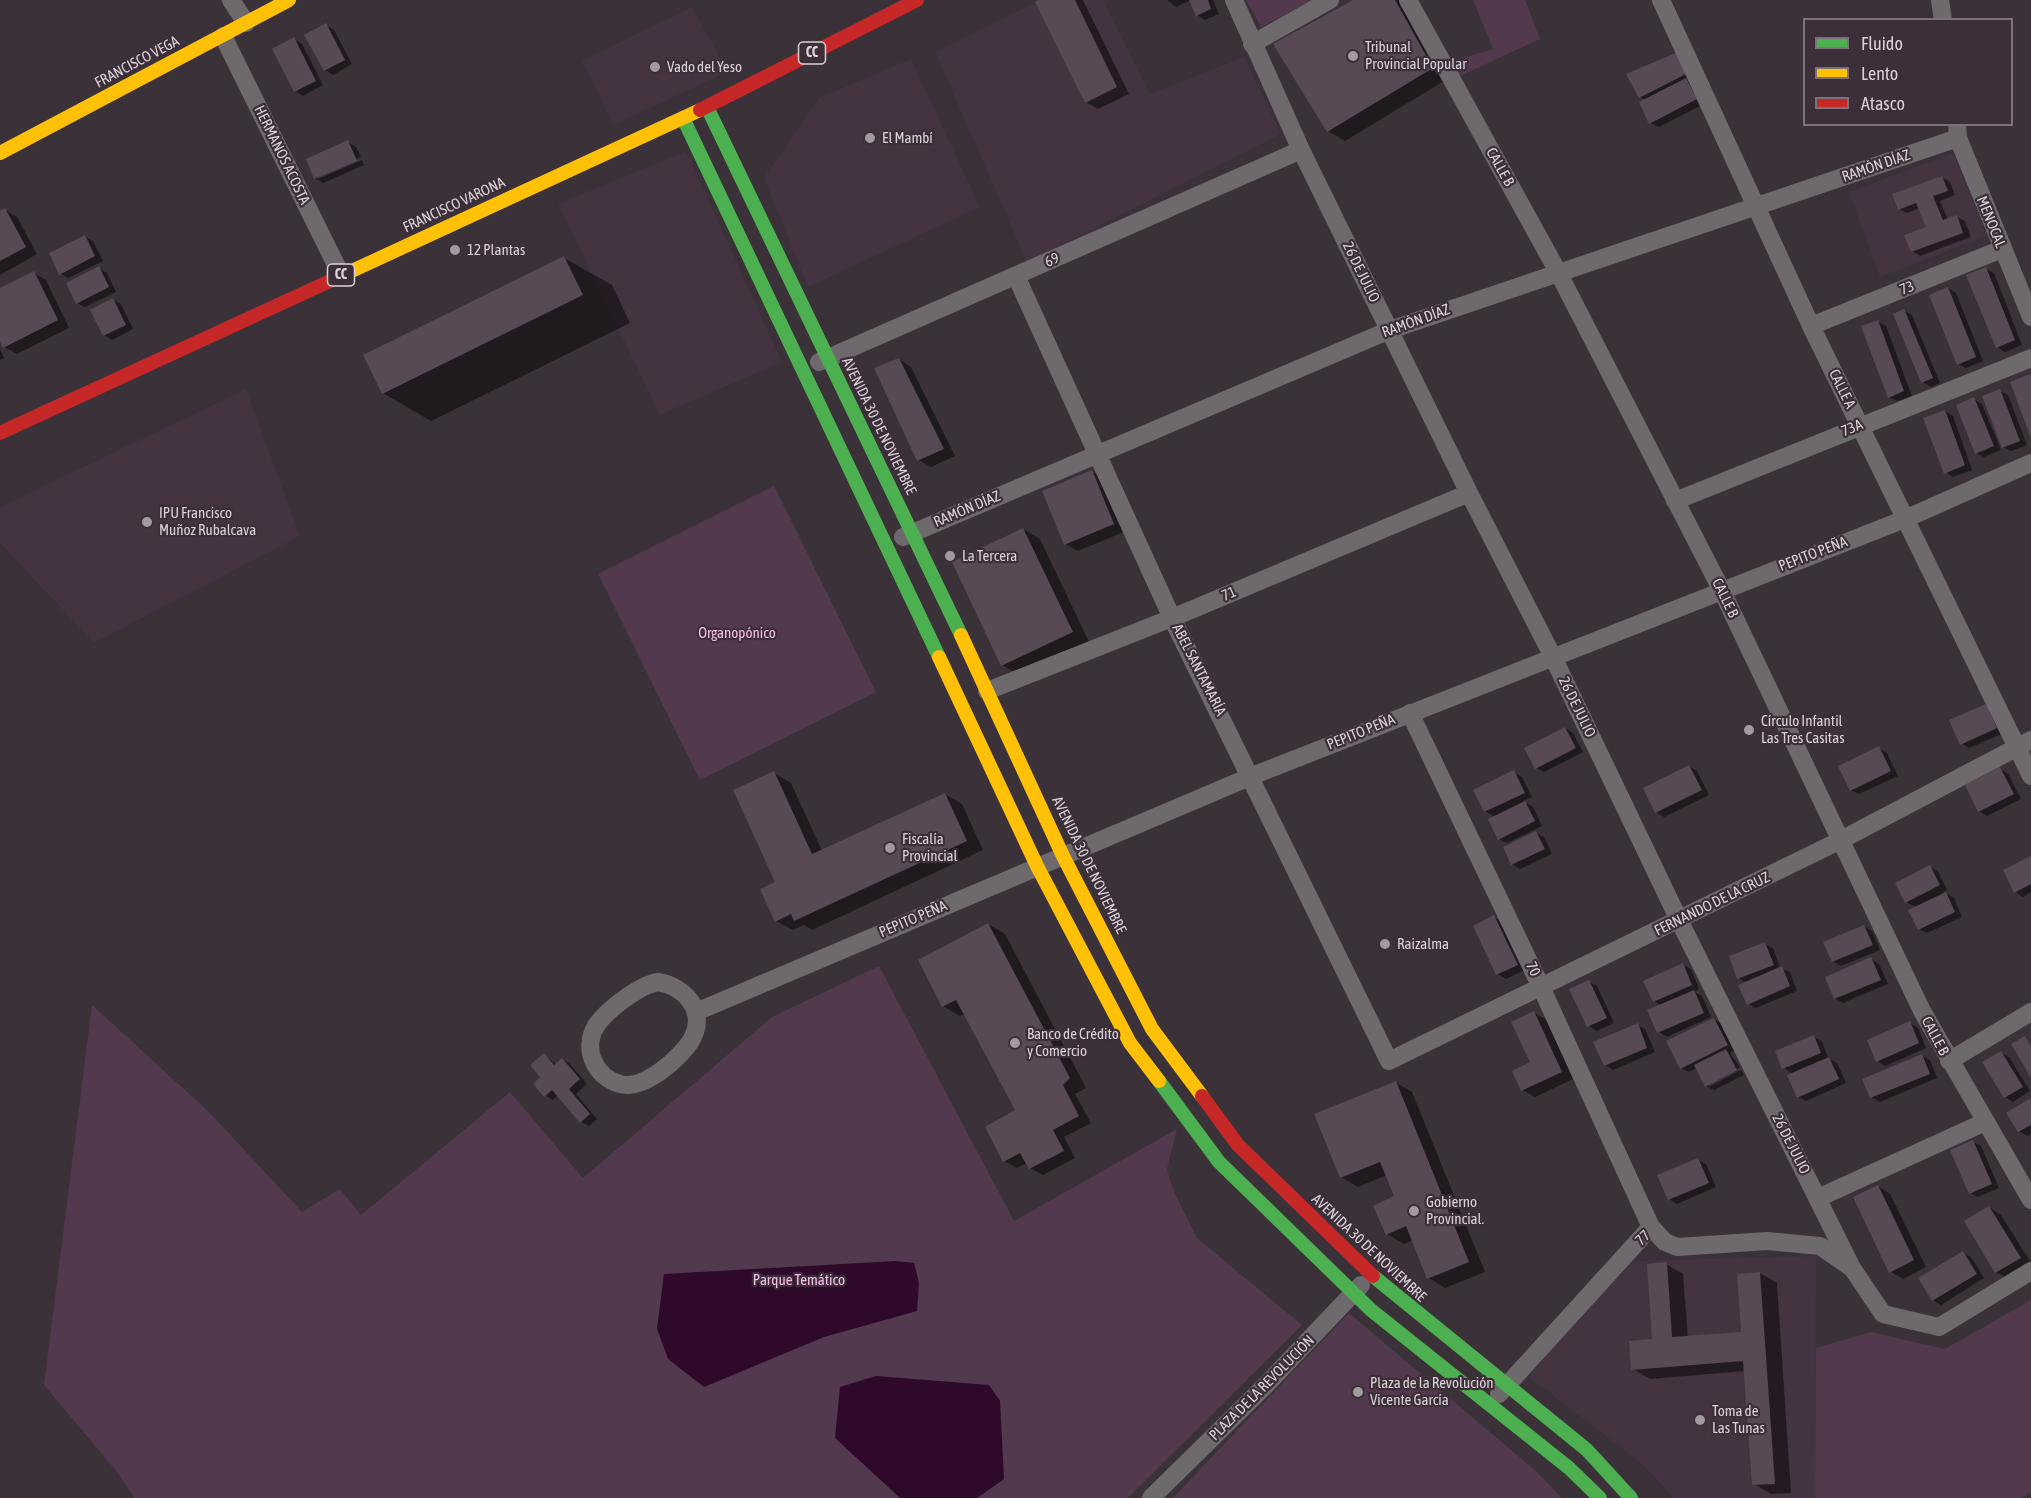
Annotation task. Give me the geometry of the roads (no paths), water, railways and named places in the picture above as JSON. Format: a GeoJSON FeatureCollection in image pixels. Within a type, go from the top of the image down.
{"type":"FeatureCollection","features":[{"type":"Feature","properties":{"kind":"main road","name":"FRANCISCO VEGA"},"geometry":{"type":"LineString","coordinates":[[0,153],[289,0]]}},
{"type":"Feature","properties":{"kind":"main road","name":"FRANCISCO VARONA"},"geometry":{"type":"LineString","coordinates":[[0,434],[707,107],[910,2]]}},
{"type":"Feature","properties":{"kind":"main road","name":"AVENIDA 30 DE NOVIEMBRE"},"geometry":{"type":"LineString","coordinates":[[707,107],[829,358],[1063,856],[1152,1029],[1238,1145],[1371,1275],[1505,1387],[1587,1450],[1630,1498]]}},
{"type":"Feature","properties":{"kind":"main road"},"geometry":{"type":"LineString","coordinates":[[683,118],[887,544],[1037,866],[1130,1043],[1219,1162],[1371,1311],[1569,1468],[1600,1498]]}},
{"type":"Feature","properties":{"kind":"street"},"geometry":{"type":"LineString","coordinates":[[231,0],[246,22]]}},
{"type":"Feature","properties":{"kind":"street","name":"26 DE JULIO"},"geometry":{"type":"LineString","coordinates":[[1234,0],[1252,45],[1301,150],[1469,493],[1553,657],[1679,920],[1852,1268],[1882,1314],[1940,1327],[2031,1271]]}},
{"type":"Feature","properties":{"kind":"street"},"geometry":{"type":"LineString","coordinates":[[1252,45],[1330,0]]}},
{"type":"Feature","properties":{"kind":"street","name":"CALLE B"},"geometry":{"type":"LineString","coordinates":[[1408,0],[1558,272],[1721,589],[1949,1061],[2031,1200]]}},
{"type":"Feature","properties":{"kind":"street","name":"CALLE A"},"geometry":{"type":"LineString","coordinates":[[1661,0],[1811,326],[1905,519],[2024,744],[2031,776]]}},
{"type":"Feature","properties":{"kind":"street"},"geometry":{"type":"LineString","coordinates":[[1940,0],[1943,18]]}},
{"type":"Feature","properties":{"kind":"street","name":"HERMANOS ACOSTA"},"geometry":{"type":"LineString","coordinates":[[223,36],[341,275]]}},
{"type":"Feature","properties":{"kind":"street","name":"RAMÓN DÍAZ"},"geometry":{"type":"LineString","coordinates":[[887,544],[1390,330],[1558,272],[1756,208],[1958,131]]}},
{"type":"Feature","properties":{"kind":"street","name":"MENOCAL"},"geometry":{"type":"LineString","coordinates":[[1958,131],[2002,249],[2031,317]]}},
{"type":"Feature","properties":{"kind":"street","name":"69"},"geometry":{"type":"LineString","coordinates":[[803,368],[1301,150]]}},
{"type":"Feature","properties":{"kind":"street","name":"73"},"geometry":{"type":"LineString","coordinates":[[1811,326],[2002,249]]}},
{"type":"Feature","properties":{"kind":"street","name":"ABEL SANTAMARÍA"},"geometry":{"type":"LineString","coordinates":[[1016,276],[1172,618],[1252,776],[1389,1061]]}},
{"type":"Feature","properties":{"kind":"street","name":"73A"},"geometry":{"type":"LineString","coordinates":[[1675,501],[2031,358]]}},
{"type":"Feature","properties":{"kind":"street","name":"PEPITO PEÑA"},"geometry":{"type":"LineString","coordinates":[[696,1012],[1252,776],[1721,589],[1905,519],[2031,463]]}},
{"type":"Feature","properties":{"kind":"street","name":"71"},"geometry":{"type":"LineString","coordinates":[[987,691],[1172,618],[1469,493]]}},
{"type":"Feature","properties":{"kind":"street","name":"70"},"geometry":{"type":"LineString","coordinates":[[1410,713],[1541,987],[1652,1227]]}},
{"type":"Feature","properties":{"kind":"street","name":"FERNANDO DE LA CRUZ"},"geometry":{"type":"LineString","coordinates":[[1389,1061],[1841,840],[2024,744]]}},
{"type":"Feature","properties":{"kind":"street"},"geometry":{"type":"LineString","coordinates":[[658,982],[671,984],[682,991],[696,1012],[694,1036],[687,1047],[648,1081],[624,1085],[602,1075],[594,1065],[590,1052],[591,1039],[596,1026],[604,1016],[645,984],[658,982]]}},
{"type":"Feature","properties":{"kind":"street"},"geometry":{"type":"LineString","coordinates":[[1949,1061],[2031,1012]]}},
{"type":"Feature","properties":{"kind":"street"},"geometry":{"type":"LineString","coordinates":[[1818,1198],[1985,1122]]}},
{"type":"Feature","properties":{"kind":"street","name":"77"},"geometry":{"type":"LineString","coordinates":[[1489,1405],[1652,1227],[1665,1242],[1677,1247],[1767,1241],[1820,1246],[1852,1268]]}},
{"type":"Feature","properties":{"kind":"street","name":"PLAZA DE LA REVOLUCIÓN"},"geometry":{"type":"LineString","coordinates":[[1151,1498],[1266,1385],[1371,1275]]}},
{"type":"Feature","properties":{"kind":"place","name":"Tribunal Provincial Popular"},"geometry":{"type":"Point","coordinates":[1353,56]}},
{"type":"Feature","properties":{"kind":"place","name":"Vado del Yeso"},"geometry":{"type":"Point","coordinates":[655,67]}},
{"type":"Feature","properties":{"kind":"place","name":"El Mambí"},"geometry":{"type":"Point","coordinates":[870,138]}},
{"type":"Feature","properties":{"kind":"place","name":"12 Plantas"},"geometry":{"type":"Point","coordinates":[455,250]}},
{"type":"Feature","properties":{"kind":"place","name":"IPU Francisco Muñoz Rubalcava"},"geometry":{"type":"Point","coordinates":[147,522]}},
{"type":"Feature","properties":{"kind":"place","name":"La Tercera"},"geometry":{"type":"Point","coordinates":[950,556]}},
{"type":"Feature","properties":{"kind":"place","name":"Círculo Infantil Las Tres Casitas"},"geometry":{"type":"Point","coordinates":[1749,730]}},
{"type":"Feature","properties":{"kind":"place","name":"Fiscalía Provincial"},"geometry":{"type":"Point","coordinates":[890,848]}},
{"type":"Feature","properties":{"kind":"place","name":"Raizalma"},"geometry":{"type":"Point","coordinates":[1385,944]}},
{"type":"Feature","properties":{"kind":"place","name":"Banco de Crédito y Comercio"},"geometry":{"type":"Point","coordinates":[1015,1043]}},
{"type":"Feature","properties":{"kind":"place","name":"Gobierno Provincial."},"geometry":{"type":"Point","coordinates":[1414,1211]}},
{"type":"Feature","properties":{"kind":"place","name":"Plaza de la Revolución Vicente García"},"geometry":{"type":"Point","coordinates":[1358,1392]}},
{"type":"Feature","properties":{"kind":"place","name":"Toma de Las Tunas"},"geometry":{"type":"Point","coordinates":[1700,1420]}},
{"type":"Feature","properties":{"kind":"park label","name":"Organopónico"},"geometry":{"type":"Point","coordinates":[737,633]}},
{"type":"Feature","properties":{"kind":"park label","name":"Parque Temático"},"geometry":{"type":"Point","coordinates":[799,1280]}}]}
